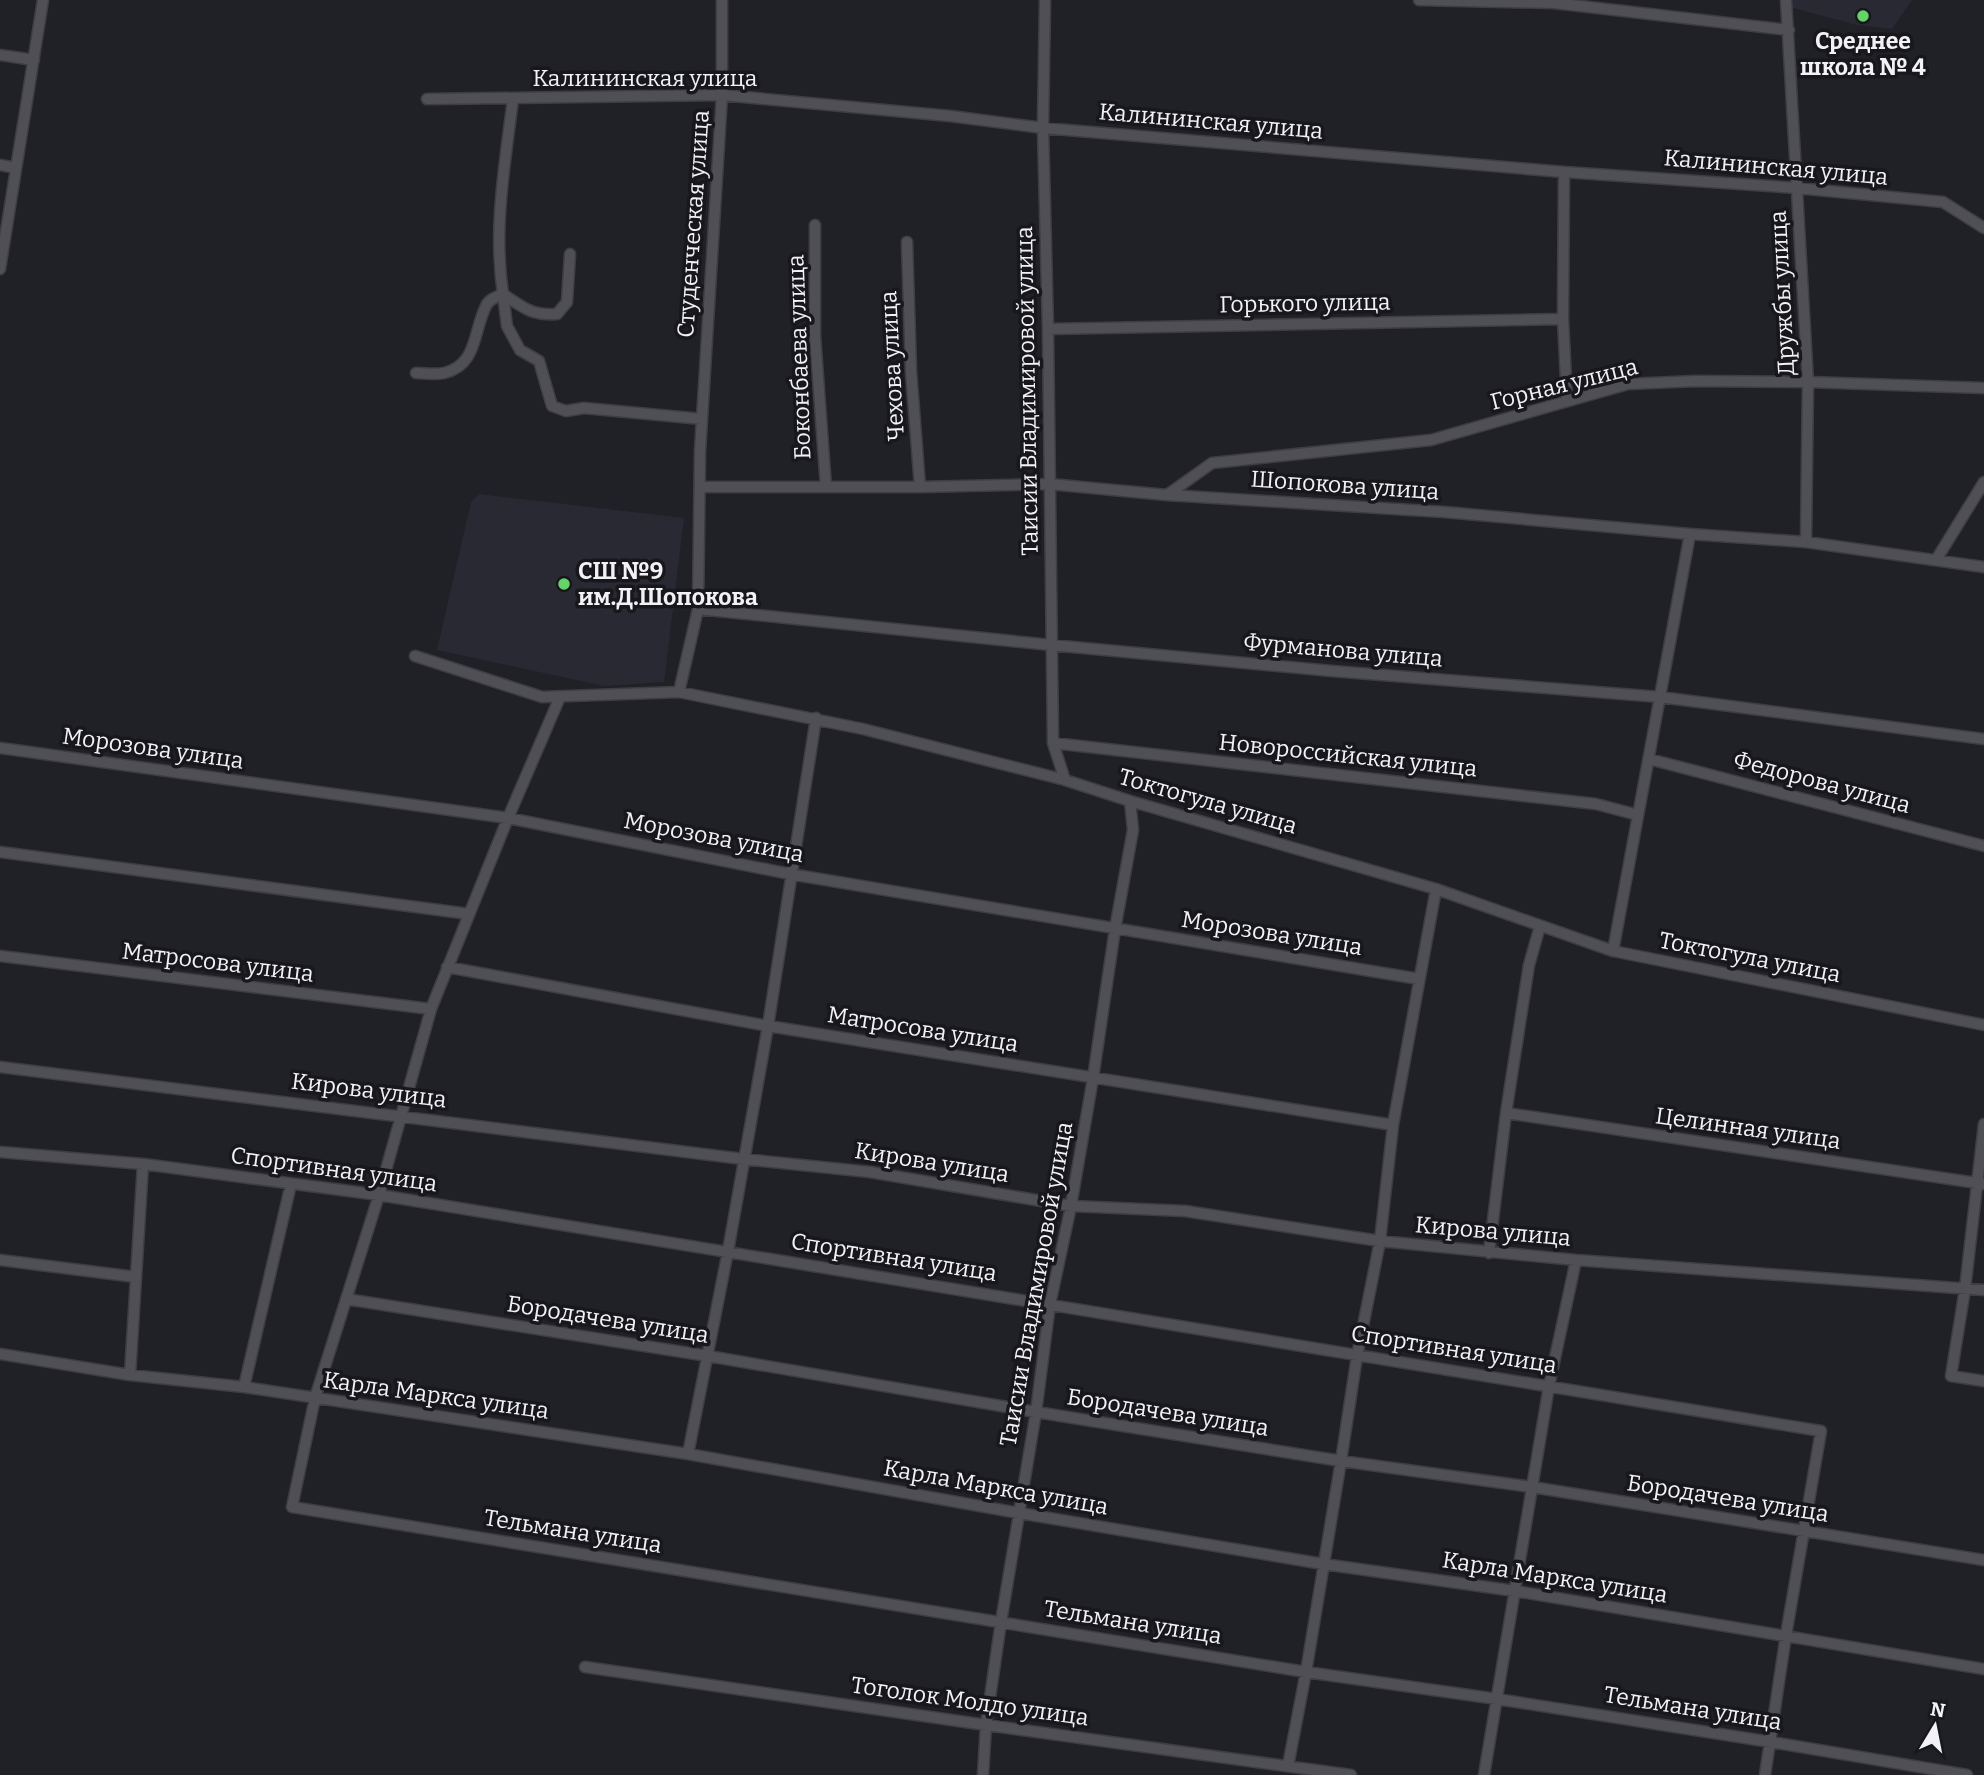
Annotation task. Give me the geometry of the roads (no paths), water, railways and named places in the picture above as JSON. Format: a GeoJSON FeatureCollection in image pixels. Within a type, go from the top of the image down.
{"type":"FeatureCollection","features":[{"type":"Feature","properties":{"kind":"street"},"geometry":{"type":"LineString","coordinates":[[0,269],[43,0]]}},
{"type":"Feature","properties":{"kind":"street","name":"Студенческая улица"},"geometry":{"type":"LineString","coordinates":[[700,486],[722,95],[722,0]]}},
{"type":"Feature","properties":{"kind":"street","name":"Таисии Владимировой улица"},"geometry":{"type":"LineString","coordinates":[[1045,0],[1043,128],[1053,743],[1065,780]]}},
{"type":"Feature","properties":{"kind":"street"},"geometry":{"type":"LineString","coordinates":[[1419,0],[1554,3],[1789,30]]}},
{"type":"Feature","properties":{"kind":"street","name":"Дружбы улица"},"geometry":{"type":"LineString","coordinates":[[1786,0],[1808,382],[1806,542]]}},
{"type":"Feature","properties":{"kind":"street"},"geometry":{"type":"LineString","coordinates":[[0,55],[34,60]]}},
{"type":"Feature","properties":{"kind":"street","name":"Калининская улица"},"geometry":{"type":"LineString","coordinates":[[427,99],[722,95],[950,116],[1043,128],[1943,202],[1984,228]]}},
{"type":"Feature","properties":{"kind":"street"},"geometry":{"type":"LineString","coordinates":[[513,99],[501,205],[499,265],[508,326],[520,350],[539,361],[552,406],[566,411],[584,408],[702,419]]}},
{"type":"Feature","properties":{"kind":"street"},"geometry":{"type":"LineString","coordinates":[[0,165],[16,168]]}},
{"type":"Feature","properties":{"kind":"street"},"geometry":{"type":"LineString","coordinates":[[1564,172],[1563,319],[1567,401]]}},
{"type":"Feature","properties":{"kind":"street","name":"Боконбаева улица"},"geometry":{"type":"LineString","coordinates":[[816,225],[815,337],[826,487]]}},
{"type":"Feature","properties":{"kind":"street","name":"Чехова улица"},"geometry":{"type":"LineString","coordinates":[[907,242],[911,371],[920,487]]}},
{"type":"Feature","properties":{"kind":"street"},"geometry":{"type":"LineString","coordinates":[[503,294],[541,315],[557,314],[567,302],[570,254]]}},
{"type":"Feature","properties":{"kind":"street"},"geometry":{"type":"LineString","coordinates":[[416,373],[441,374],[459,368],[473,348],[486,305],[503,294]]}},
{"type":"Feature","properties":{"kind":"street","name":"Горького улица"},"geometry":{"type":"LineString","coordinates":[[1048,329],[1563,319]]}},
{"type":"Feature","properties":{"kind":"street","name":"Горная улица"},"geometry":{"type":"LineString","coordinates":[[1167,495],[1212,463],[1431,440],[1628,384],[1696,381],[1808,382],[1984,388]]}},
{"type":"Feature","properties":{"kind":"street"},"geometry":{"type":"LineString","coordinates":[[1936,560],[1984,482]]}},
{"type":"Feature","properties":{"kind":"street","name":"Шопокова улица"},"geometry":{"type":"LineString","coordinates":[[700,486],[920,487],[1049,484],[1167,495],[1444,512],[1806,542],[1984,567]]}},
{"type":"Feature","properties":{"kind":"street"},"geometry":{"type":"LineString","coordinates":[[679,691],[698,608],[700,486]]}},
{"type":"Feature","properties":{"kind":"street"},"geometry":{"type":"LineString","coordinates":[[1614,951],[1690,534]]}},
{"type":"Feature","properties":{"kind":"street","name":"Фурманова улица"},"geometry":{"type":"LineString","coordinates":[[698,608],[1332,671],[1660,697],[1984,739]]}},
{"type":"Feature","properties":{"kind":"street","name":"Токтогула улица"},"geometry":{"type":"LineString","coordinates":[[415,656],[542,697],[679,691],[816,718],[1065,780],[1436,889],[1614,951],[1984,1025]]}},
{"type":"Feature","properties":{"kind":"street"},"geometry":{"type":"LineString","coordinates":[[315,1398],[379,1195],[431,1009],[560,697]]}},
{"type":"Feature","properties":{"kind":"street"},"geometry":{"type":"LineString","coordinates":[[688,1454],[768,1026],[816,718]]}},
{"type":"Feature","properties":{"kind":"street","name":"Новороссийская улица"},"geometry":{"type":"LineString","coordinates":[[1053,743],[1596,804],[1637,815]]}},
{"type":"Feature","properties":{"kind":"street","name":"Морозова улица"},"geometry":{"type":"LineString","coordinates":[[0,748],[508,818],[790,874],[1419,979]]}},
{"type":"Feature","properties":{"kind":"street","name":"Федорова улица"},"geometry":{"type":"LineString","coordinates":[[1649,759],[1984,846]]}},
{"type":"Feature","properties":{"kind":"street","name":"Таисии Владимировой улица"},"geometry":{"type":"LineString","coordinates":[[983,1775],[986,1725],[1036,1412],[1050,1304],[1093,1078],[1133,830],[1130,801]]}},
{"type":"Feature","properties":{"kind":"street"},"geometry":{"type":"LineString","coordinates":[[0,852],[469,914]]}},
{"type":"Feature","properties":{"kind":"street"},"geometry":{"type":"LineString","coordinates":[[1288,1766],[1306,1672],[1357,1356],[1380,1241],[1393,1125],[1436,889]]}},
{"type":"Feature","properties":{"kind":"street"},"geometry":{"type":"LineString","coordinates":[[1489,1253],[1506,1113],[1529,965],[1540,926]]}},
{"type":"Feature","properties":{"kind":"street","name":"Матросова улица"},"geometry":{"type":"LineString","coordinates":[[0,956],[431,1009]]}},
{"type":"Feature","properties":{"kind":"street","name":"Матросова улица"},"geometry":{"type":"LineString","coordinates":[[447,967],[768,1026],[1393,1125]]}},
{"type":"Feature","properties":{"kind":"street","name":"Кирова улица"},"geometry":{"type":"LineString","coordinates":[[0,1067],[743,1159],[870,1171],[1070,1206],[1185,1211],[1380,1241],[1489,1253],[1984,1290]]}},
{"type":"Feature","properties":{"kind":"street","name":"Целинная улица"},"geometry":{"type":"LineString","coordinates":[[1506,1113],[1980,1184]]}},
{"type":"Feature","properties":{"kind":"street"},"geometry":{"type":"LineString","coordinates":[[1984,1124],[1980,1184],[1951,1376],[1984,1381]]}},
{"type":"Feature","properties":{"kind":"street","name":"Спортивная улица"},"geometry":{"type":"LineString","coordinates":[[0,1152],[143,1164],[379,1195],[1821,1431],[1803,1532]]}},
{"type":"Feature","properties":{"kind":"street"},"geometry":{"type":"LineString","coordinates":[[130,1375],[143,1164]]}},
{"type":"Feature","properties":{"kind":"street"},"geometry":{"type":"LineString","coordinates":[[244,1387],[291,1184]]}},
{"type":"Feature","properties":{"kind":"street"},"geometry":{"type":"LineString","coordinates":[[0,1260],[136,1277]]}},
{"type":"Feature","properties":{"kind":"street"},"geometry":{"type":"LineString","coordinates":[[1484,1775],[1549,1386],[1576,1260]]}},
{"type":"Feature","properties":{"kind":"street","name":"Бородачева улица"},"geometry":{"type":"LineString","coordinates":[[346,1299],[1341,1461],[1532,1487],[1984,1560]]}},
{"type":"Feature","properties":{"kind":"street","name":"Карла Маркса улица"},"geometry":{"type":"LineString","coordinates":[[0,1354],[130,1375],[244,1387],[688,1454],[1323,1564],[1515,1591],[1984,1669]]}},
{"type":"Feature","properties":{"kind":"street","name":"Тельмана улица"},"geometry":{"type":"LineString","coordinates":[[315,1398],[292,1507],[1306,1672],[1771,1741],[1967,1775]]}},
{"type":"Feature","properties":{"kind":"street"},"geometry":{"type":"LineString","coordinates":[[1765,1775],[1803,1532]]}},
{"type":"Feature","properties":{"kind":"street","name":"Тоголок Молдо улица"},"geometry":{"type":"LineString","coordinates":[[584,1667],[1351,1775]]}},
{"type":"Feature","properties":{"kind":"street"},"geometry":{"type":"LineString","coordinates":[[1250,1775],[1252,1761]]}},
{"type":"Feature","properties":{"kind":"place","name":"Среднее школа № 4"},"geometry":{"type":"Point","coordinates":[1863,16]}},
{"type":"Feature","properties":{"kind":"place","name":"СШ №9 им.Д.Шопокова"},"geometry":{"type":"Point","coordinates":[564,584]}}]}
